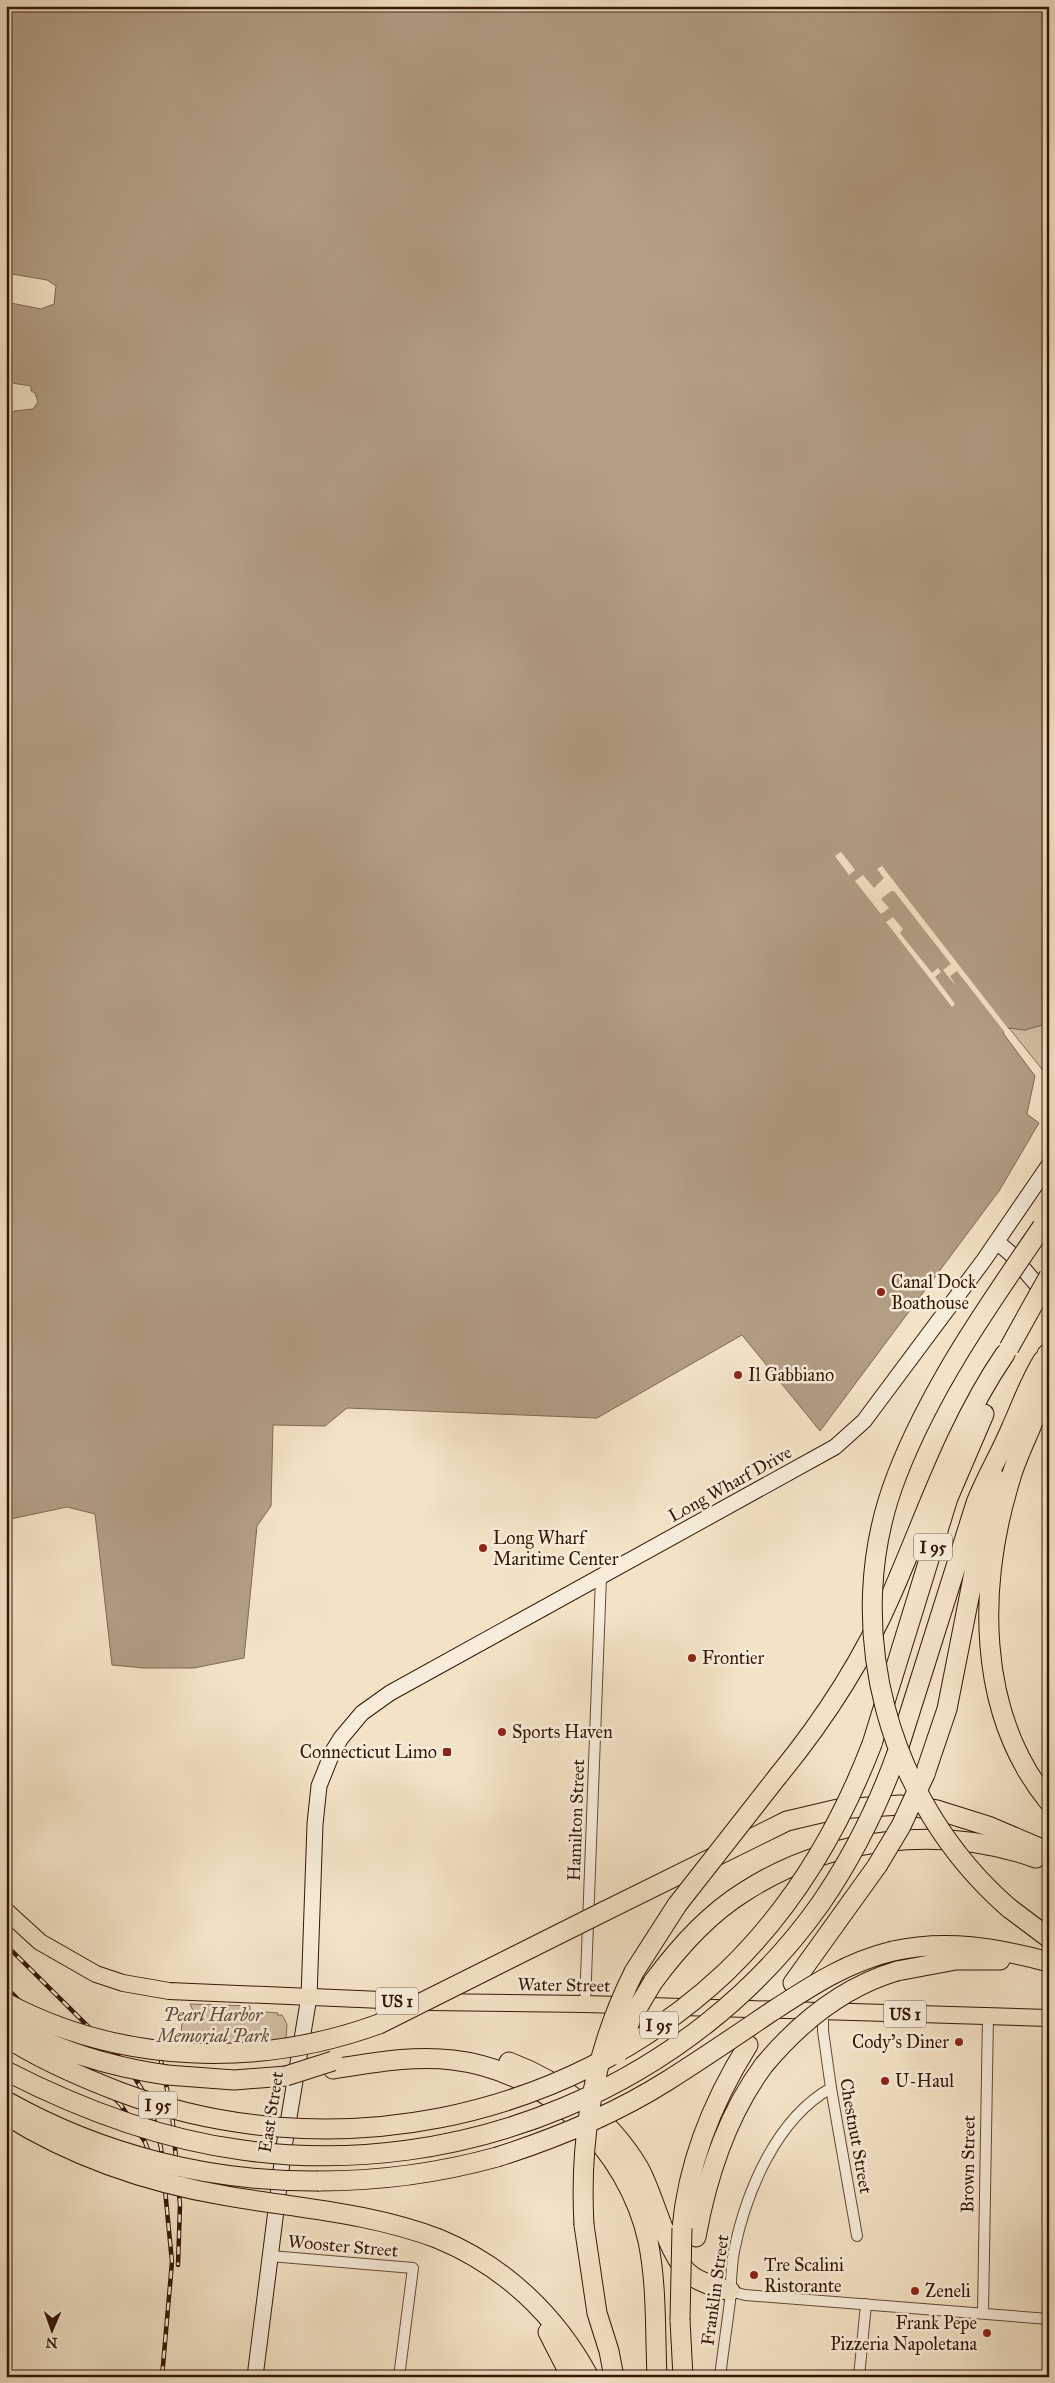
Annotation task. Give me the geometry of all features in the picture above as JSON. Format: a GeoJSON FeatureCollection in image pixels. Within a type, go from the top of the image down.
{"type":"FeatureCollection","features":[{"type":"Feature","properties":{"kind":"highway"},"geometry":{"type":"LineString","coordinates":[[1045,1222],[949,1369],[915,1432],[888,1501],[879,1539],[873,1582],[874,1645],[879,1684],[893,1736],[906,1772],[928,1813],[950,1846],[973,1873],[1009,1908],[1049,1938]]}},
{"type":"Feature","properties":{"kind":"highway","name":"I 95"},"geometry":{"type":"LineString","coordinates":[[6,2037],[69,2070],[130,2095],[192,2114],[256,2126],[323,2130],[388,2126],[452,2116],[516,2098],[575,2074],[620,2051],[673,2015],[726,1971],[778,1915],[812,1868],[854,1791],[872,1744],[948,1498],[995,1389],[1007,1351],[1049,1276]]}},
{"type":"Feature","properties":{"kind":"highway"},"geometry":{"type":"LineString","coordinates":[[614,2377],[609,2351],[597,2313],[588,2225],[584,2142],[592,2088],[612,2022],[634,1972],[677,1905],[832,1704],[869,1641],[892,1593],[953,1448],[983,1386],[1007,1351]]}},
{"type":"Feature","properties":{"kind":"highway","name":"I 95"},"geometry":{"type":"LineString","coordinates":[[6,2071],[82,2107],[146,2129],[208,2145],[273,2154],[338,2156],[404,2151],[470,2139],[535,2120],[595,2094],[653,2062],[707,2023],[757,1979],[801,1929],[838,1875],[872,1817],[897,1753],[966,1531],[987,1474],[1038,1382],[1048,1352]]}},
{"type":"Feature","properties":{"kind":"highway"},"geometry":{"type":"LineString","coordinates":[[1038,1382],[996,1533],[990,1577],[988,1616],[992,1668],[1005,1719],[1025,1767],[1049,1802]]}},
{"type":"Feature","properties":{"kind":"highway"},"geometry":{"type":"LineString","coordinates":[[683,2370],[689,2233],[689,2182],[701,2140],[724,2087],[748,2045],[877,1866],[901,1826],[925,1774],[947,1709],[983,1527],[1012,1428]]}},
{"type":"Feature","properties":{"kind":"highway"},"geometry":{"type":"LineString","coordinates":[[6,2004],[75,2032],[147,2049],[218,2054],[282,2049],[343,2036],[379,2024],[781,1824],[812,1814],[838,1808],[900,1805],[937,1810],[972,1820],[1049,1852]]}},
{"type":"Feature","properties":{"kind":"highway"},"geometry":{"type":"LineString","coordinates":[[588,2225],[595,2152],[604,2095],[625,2032],[653,1982],[695,1932],[728,1903],[760,1882],[810,1859],[874,1843],[932,1839],[992,1846],[1049,1863]]}},
{"type":"Feature","properties":{"kind":"highway"},"geometry":{"type":"LineString","coordinates":[[6,2101],[58,2127],[113,2149],[167,2164],[225,2176],[282,2181],[338,2181],[396,2177],[437,2170],[516,2151],[593,2121],[666,2081],[830,1974],[861,1960],[893,1951],[940,1944],[1006,1951],[1049,1962]]}},
{"type":"Feature","properties":{"kind":"highway"},"geometry":{"type":"LineString","coordinates":[[689,2233],[739,2104],[764,2065],[791,2034],[823,2008],[868,1982],[897,1971],[939,1961],[970,1959],[1014,1962],[1049,1970]]}},
{"type":"Feature","properties":{"kind":"highway"},"geometry":{"type":"LineString","coordinates":[[6,2022],[58,2047],[130,2069],[201,2079],[252,2079],[286,2076],[405,2050],[451,2050],[479,2054],[506,2061],[546,2079],[572,2096],[608,2127],[630,2154],[647,2183],[671,2246],[686,2272],[703,2282],[730,2291]]}},
{"type":"Feature","properties":{"kind":"highway"},"geometry":{"type":"LineString","coordinates":[[333,2065],[405,2058],[468,2062],[519,2079],[553,2100],[580,2122],[595,2137],[616,2165],[632,2194],[644,2224],[652,2274],[657,2377]]}},
{"type":"Feature","properties":{"kind":"highway"},"geometry":{"type":"LineString","coordinates":[[6,2116],[40,2134],[100,2161],[162,2182],[225,2196],[380,2221],[439,2238],[496,2269],[522,2290],[555,2324],[575,2351],[589,2377]]}},
{"type":"Feature","properties":{"kind":"highway"},"geometry":{"type":"LineString","coordinates":[[496,2269],[544,2325],[571,2377]]}},
{"type":"Feature","properties":{"kind":"main road","name":"Long Wharf Drive"},"geometry":{"type":"LineString","coordinates":[[341,1738],[362,1713],[390,1693],[817,1458],[852,1433],[997,1242],[1049,1165]]}},
{"type":"Feature","properties":{"kind":"main road"},"geometry":{"type":"LineString","coordinates":[[997,1242],[1010,1253],[1049,1299]]}},
{"type":"Feature","properties":{"kind":"main road","name":"East Street"},"geometry":{"type":"LineString","coordinates":[[255,2377],[285,2140],[309,1997],[316,1805],[326,1768],[341,1738]]}},
{"type":"Feature","properties":{"kind":"main road","name":"Water Street"},"geometry":{"type":"LineString","coordinates":[[6,1911],[40,1942],[83,1967],[122,1984],[154,1989],[309,1997],[1049,2018]]}},
{"type":"Feature","properties":{"kind":"street","name":"Hamilton Street"},"geometry":{"type":"LineString","coordinates":[[585,2004],[601,1577]]}},
{"type":"Feature","properties":{"kind":"street","name":"Chestnut Street"},"geometry":{"type":"LineString","coordinates":[[824,2011],[823,2030],[831,2088],[857,2236]]}},
{"type":"Feature","properties":{"kind":"street","name":"Brown Street"},"geometry":{"type":"LineString","coordinates":[[983,2313],[988,2016]]}},
{"type":"Feature","properties":{"kind":"street","name":"Franklin Street"},"geometry":{"type":"LineString","coordinates":[[720,2377],[738,2234],[766,2162],[780,2138],[812,2101],[831,2088]]}},
{"type":"Feature","properties":{"kind":"street","name":"Wooster Street"},"geometry":{"type":"LineString","coordinates":[[270,2256],[413,2268],[398,2377]]}},
{"type":"Feature","properties":{"kind":"street"},"geometry":{"type":"LineString","coordinates":[[730,2291],[745,2294],[1049,2319]]}},
{"type":"Feature","properties":{"kind":"street"},"geometry":{"type":"LineString","coordinates":[[859,2377],[866,2304]]}},
{"type":"Feature","properties":{"kind":"green space"},"geometry":{"type":"Polygon","coordinates":[[[1049,1023],[1049,1078],[1009,1028],[1025,1030],[1049,1023]]]}},
{"type":"Feature","properties":{"kind":"green space","name":"Pearl Harbor Memorial Park"},"geometry":{"type":"Polygon","coordinates":[[[190,2004],[250,2006],[250,2011],[278,2013],[277,2015],[282,2015],[287,2024],[286,2039],[249,2044],[180,2044],[182,2024],[195,2015],[190,2004]]]}},
{"type":"Feature","properties":{"kind":"shaded area"},"geometry":{"type":"Polygon","coordinates":[[[6,6],[1049,6],[1049,1023],[1025,1030],[1009,1028],[1003,1033],[1035,1076],[1027,1114],[1039,1123],[999,1191],[820,1431],[742,1335],[597,1418],[347,1408],[325,1426],[273,1425],[271,1506],[257,1526],[244,1658],[194,1668],[144,1668],[112,1665],[95,1514],[67,1507],[6,1520],[6,425],[14,411],[33,409],[38,402],[35,393],[31,391],[31,386],[6,382],[6,302],[41,309],[54,304],[56,286],[47,280],[6,273],[6,6]]]}},
{"type":"Feature","properties":{"kind":"pier"},"geometry":{"type":"Polygon","coordinates":[[[841,852],[855,870],[849,875],[835,856],[841,852]]]}},
{"type":"Feature","properties":{"kind":"pier"},"geometry":{"type":"Polygon","coordinates":[[[882,866],[1010,1031],[1006,1034],[957,971],[950,976],[956,986],[943,970],[951,964],[894,891],[891,891],[881,899],[889,908],[881,914],[855,881],[863,875],[874,888],[884,878],[877,869],[882,866]]]}},
{"type":"Feature","properties":{"kind":"pier"},"geometry":{"type":"Polygon","coordinates":[[[893,917],[903,929],[900,933],[932,973],[938,968],[941,972],[935,977],[955,1004],[952,1007],[886,922],[893,917]]]}},
{"type":"Feature","properties":{"kind":"railway"},"geometry":{"type":"LineString","coordinates":[[6,1945],[126,2064],[143,2091],[155,2122],[161,2148],[172,2262],[162,2377]]}},
{"type":"Feature","properties":{"kind":"railway"},"geometry":{"type":"LineString","coordinates":[[6,1987],[121,2105],[145,2142],[161,2185]]}},
{"type":"Feature","properties":{"kind":"railway"},"geometry":{"type":"LineString","coordinates":[[160,2056],[172,2113],[180,2205],[178,2265]]}},
{"type":"Feature","properties":{"kind":"place","name":"Canal Dock Boathouse"},"geometry":{"type":"Point","coordinates":[881,1292]}},
{"type":"Feature","properties":{"kind":"place","name":"Il Gabbiano"},"geometry":{"type":"Point","coordinates":[738,1375]}},
{"type":"Feature","properties":{"kind":"place","name":"Long Wharf Maritime Center"},"geometry":{"type":"Point","coordinates":[483,1548]}},
{"type":"Feature","properties":{"kind":"place","name":"Frontier"},"geometry":{"type":"Point","coordinates":[692,1658]}},
{"type":"Feature","properties":{"kind":"place","name":"Sports Haven"},"geometry":{"type":"Point","coordinates":[502,1732]}},
{"type":"Feature","properties":{"kind":"place","name":"Connecticut Limo"},"geometry":{"type":"Point","coordinates":[447,1752]}},
{"type":"Feature","properties":{"kind":"place","name":"Cody’s Diner"},"geometry":{"type":"Point","coordinates":[959,2042]}},
{"type":"Feature","properties":{"kind":"place","name":"U-Haul"},"geometry":{"type":"Point","coordinates":[885,2081]}},
{"type":"Feature","properties":{"kind":"place","name":"Tre Scalini Ristorante"},"geometry":{"type":"Point","coordinates":[754,2275]}},
{"type":"Feature","properties":{"kind":"place","name":"Zeneli"},"geometry":{"type":"Point","coordinates":[915,2291]}},
{"type":"Feature","properties":{"kind":"place","name":"Frank Pepe Pizzeria Napoletana"},"geometry":{"type":"Point","coordinates":[987,2333]}}]}
